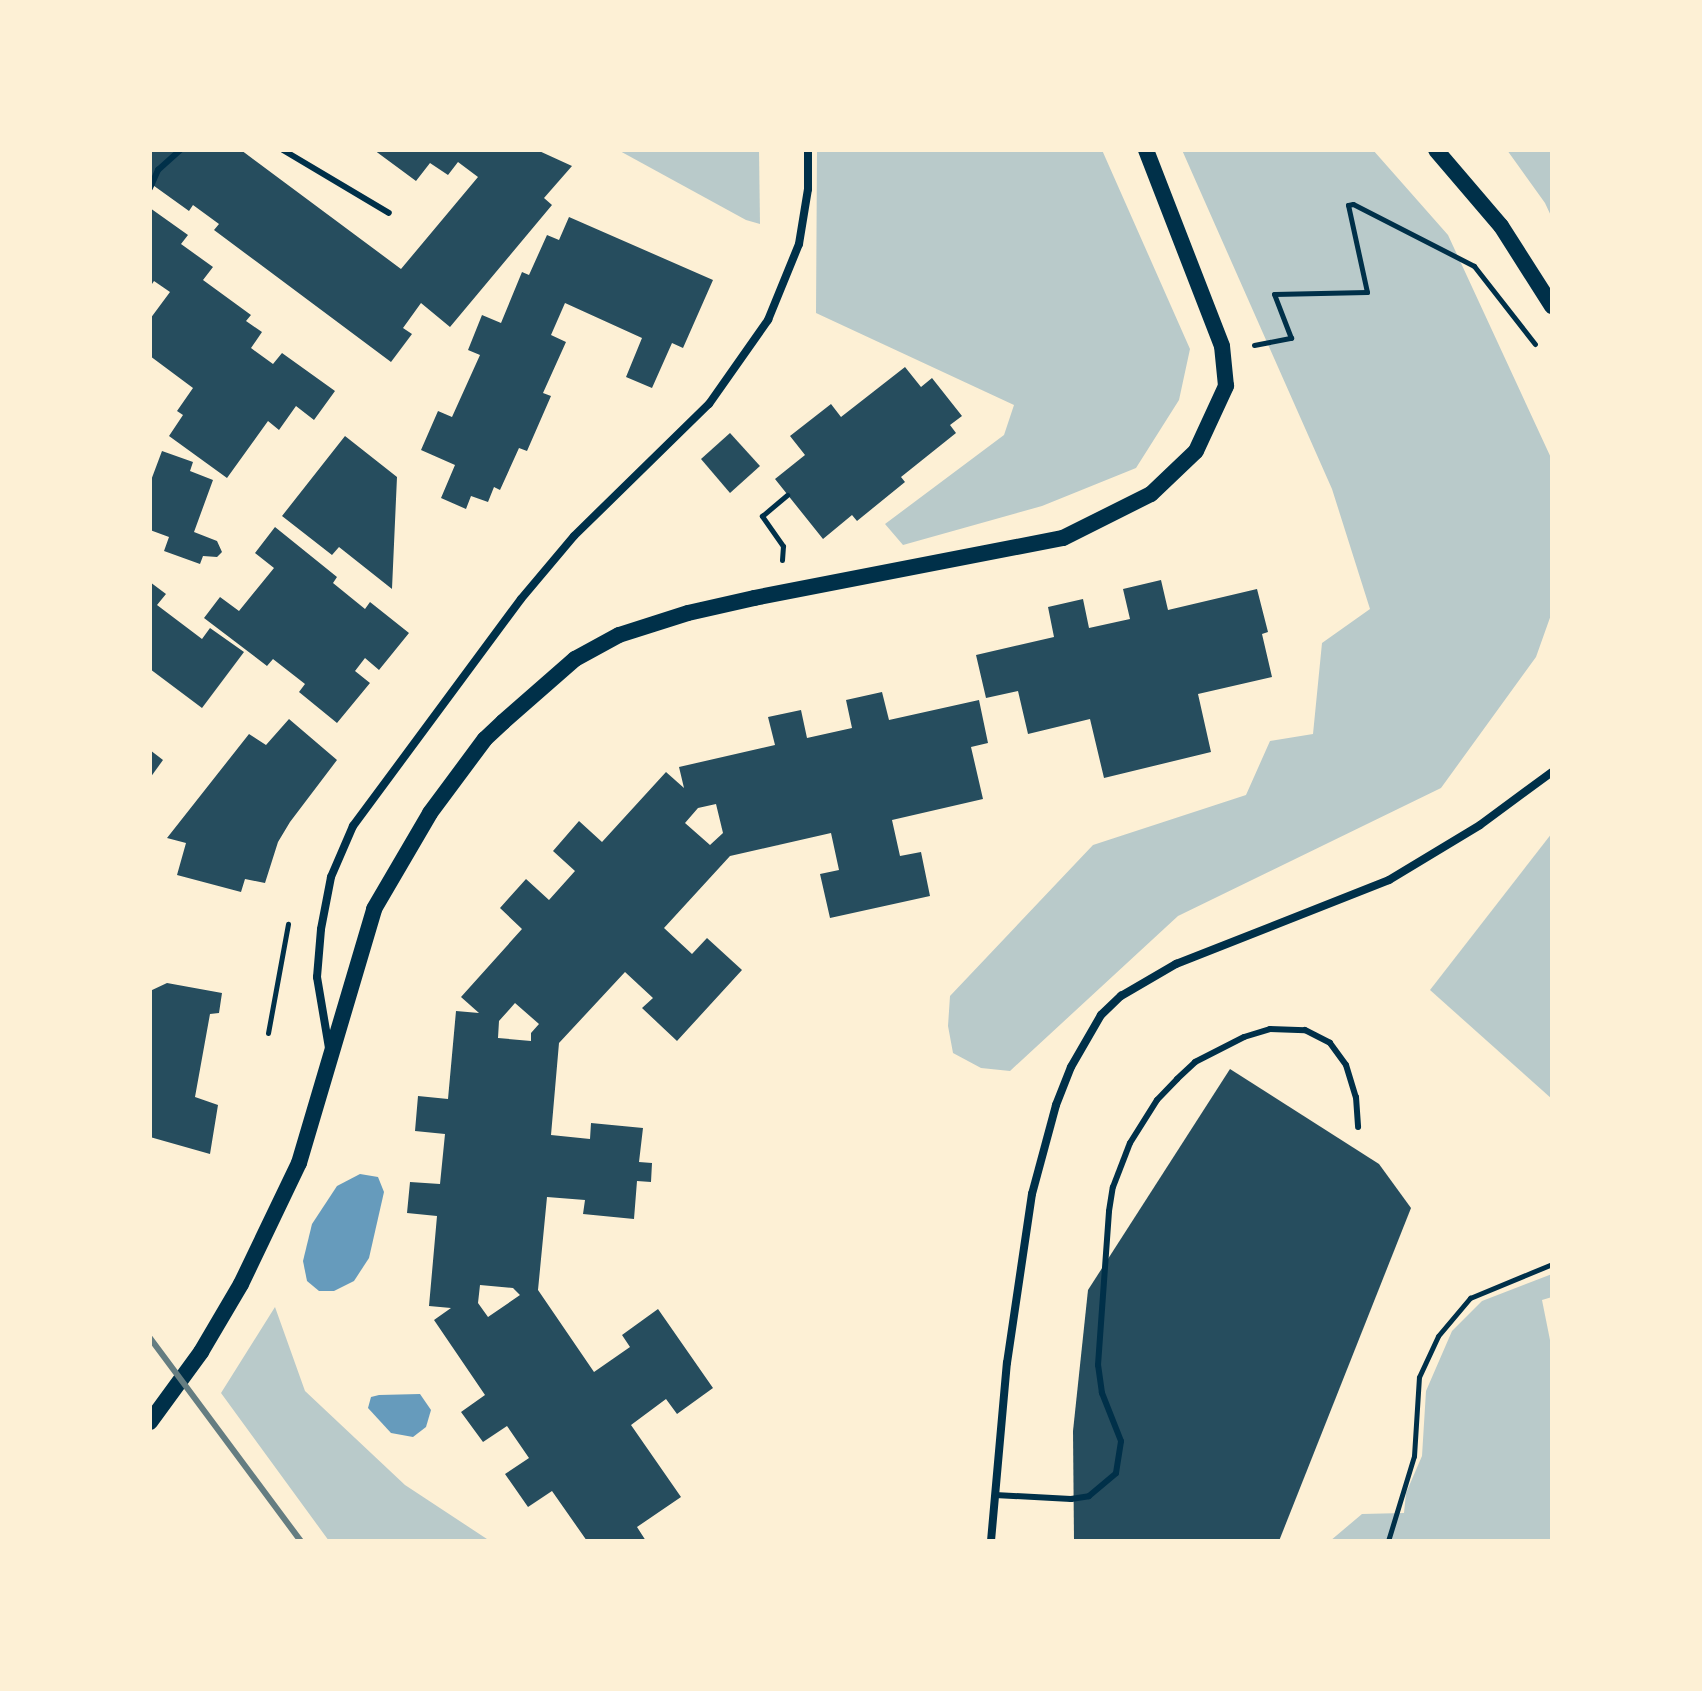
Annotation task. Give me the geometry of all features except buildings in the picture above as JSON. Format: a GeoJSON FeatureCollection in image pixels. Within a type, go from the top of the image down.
{"type":"FeatureCollection","features":[{"type":"Feature","properties":{"kind":"main road"},"geometry":{"type":"LineString","coordinates":[[152,1419],[201,1352],[241,1284],[299,1163],[332,1061],[374,909],[430,813],[485,739],[575,659],[619,635],[688,613],[1063,538],[1151,494],[1196,451],[1226,386],[1222,346],[1146,150]]}},
{"type":"Feature","properties":{"kind":"main road"},"geometry":{"type":"LineString","coordinates":[[1436,150],[1501,226],[1552,306]]}},
{"type":"Feature","properties":{"kind":"street"},"geometry":{"type":"LineString","coordinates":[[332,1061],[317,977],[321,929],[331,877],[353,826],[521,599],[574,536],[709,404],[768,320],[799,244],[808,189],[808,150]]}},
{"type":"Feature","properties":{"kind":"street"},"geometry":{"type":"LineString","coordinates":[[991,1541],[1007,1363],[1032,1194],[1056,1105],[1071,1067],[1101,1015],[1121,996],[1176,964],[1389,880],[1480,825],[1552,772]]}},
{"type":"Feature","properties":{"kind":"lane"},"geometry":{"type":"LineString","coordinates":[[150,188],[158,170],[180,150]]}},
{"type":"Feature","properties":{"kind":"lane"},"geometry":{"type":"LineString","coordinates":[[283,150],[389,213]]}},
{"type":"Feature","properties":{"kind":"lane"},"geometry":{"type":"LineString","coordinates":[[995,1495],[1071,1499],[1089,1496],[1116,1473],[1121,1441],[1098,1379],[1109,1211],[1120,1164],[1135,1133],[1177,1079],[1195,1062],[1244,1037],[1270,1029],[1305,1030],[1330,1043],[1346,1065],[1356,1097],[1358,1127]]}},
{"type":"Feature","properties":{"kind":"path"},"geometry":{"type":"LineString","coordinates":[[1254,358],[1251,345],[1291,338],[1274,294],[1367,292],[1348,205],[1353,204],[1474,266],[1535,344]]}},
{"type":"Feature","properties":{"kind":"path"},"geometry":{"type":"LineString","coordinates":[[782,561],[783,546],[762,516],[787,495]]}},
{"type":"Feature","properties":{"kind":"path"},"geometry":{"type":"LineString","coordinates":[[1388,1541],[1414,1456],[1419,1377],[1438,1336],[1470,1298],[1552,1264]]}},
{"type":"Feature","properties":{"kind":"shaded area"},"geometry":{"type":"Polygon","coordinates":[[[618,150],[759,150],[760,224],[746,220],[618,150]]]}},
{"type":"Feature","properties":{"kind":"shaded area"},"geometry":{"type":"Polygon","coordinates":[[[817,150],[1102,150],[1190,349],[1179,400],[1136,468],[1042,506],[903,545],[885,524],[1004,435],[1014,405],[816,313],[817,150]]]}},
{"type":"Feature","properties":{"kind":"shaded area"},"geometry":{"type":"Polygon","coordinates":[[[1182,150],[1373,150],[1448,235],[1552,460],[1552,612],[1536,657],[1441,788],[1178,916],[1010,1071],[981,1068],[953,1053],[948,1026],[950,996],[1093,845],[1246,795],[1270,741],[1313,734],[1322,643],[1370,609],[1332,489],[1182,150]]]}},
{"type":"Feature","properties":{"kind":"shaded area"},"geometry":{"type":"Polygon","coordinates":[[[1507,150],[1552,150],[1552,218],[1545,203],[1507,150]]]}},
{"type":"Feature","properties":{"kind":"shaded area"},"geometry":{"type":"Polygon","coordinates":[[[1552,833],[1552,1099],[1430,990],[1552,833]]]}},
{"type":"Feature","properties":{"kind":"shaded area"},"geometry":{"type":"Polygon","coordinates":[[[1552,1274],[1552,1297],[1542,1300],[1552,1350],[1552,1541],[1330,1541],[1362,1514],[1404,1513],[1406,1493],[1422,1456],[1426,1391],[1452,1331],[1482,1301],[1552,1274]]]}},
{"type":"Feature","properties":{"kind":"shaded area"},"geometry":{"type":"Polygon","coordinates":[[[275,1307],[305,1391],[405,1485],[490,1541],[329,1541],[221,1393],[275,1307]]]}},
{"type":"Feature","properties":{"kind":"water"},"geometry":{"type":"Polygon","coordinates":[[[360,1174],[378,1177],[384,1192],[369,1258],[354,1281],[334,1291],[319,1291],[307,1281],[303,1261],[312,1224],[337,1186],[360,1174]]]}},
{"type":"Feature","properties":{"kind":"water"},"geometry":{"type":"Polygon","coordinates":[[[420,1394],[431,1410],[426,1427],[413,1437],[391,1433],[368,1408],[371,1397],[420,1394]]]}},
{"type":"Feature","properties":{"kind":"railway"},"geometry":{"type":"LineString","coordinates":[[150,1338],[301,1541]]}}]}
